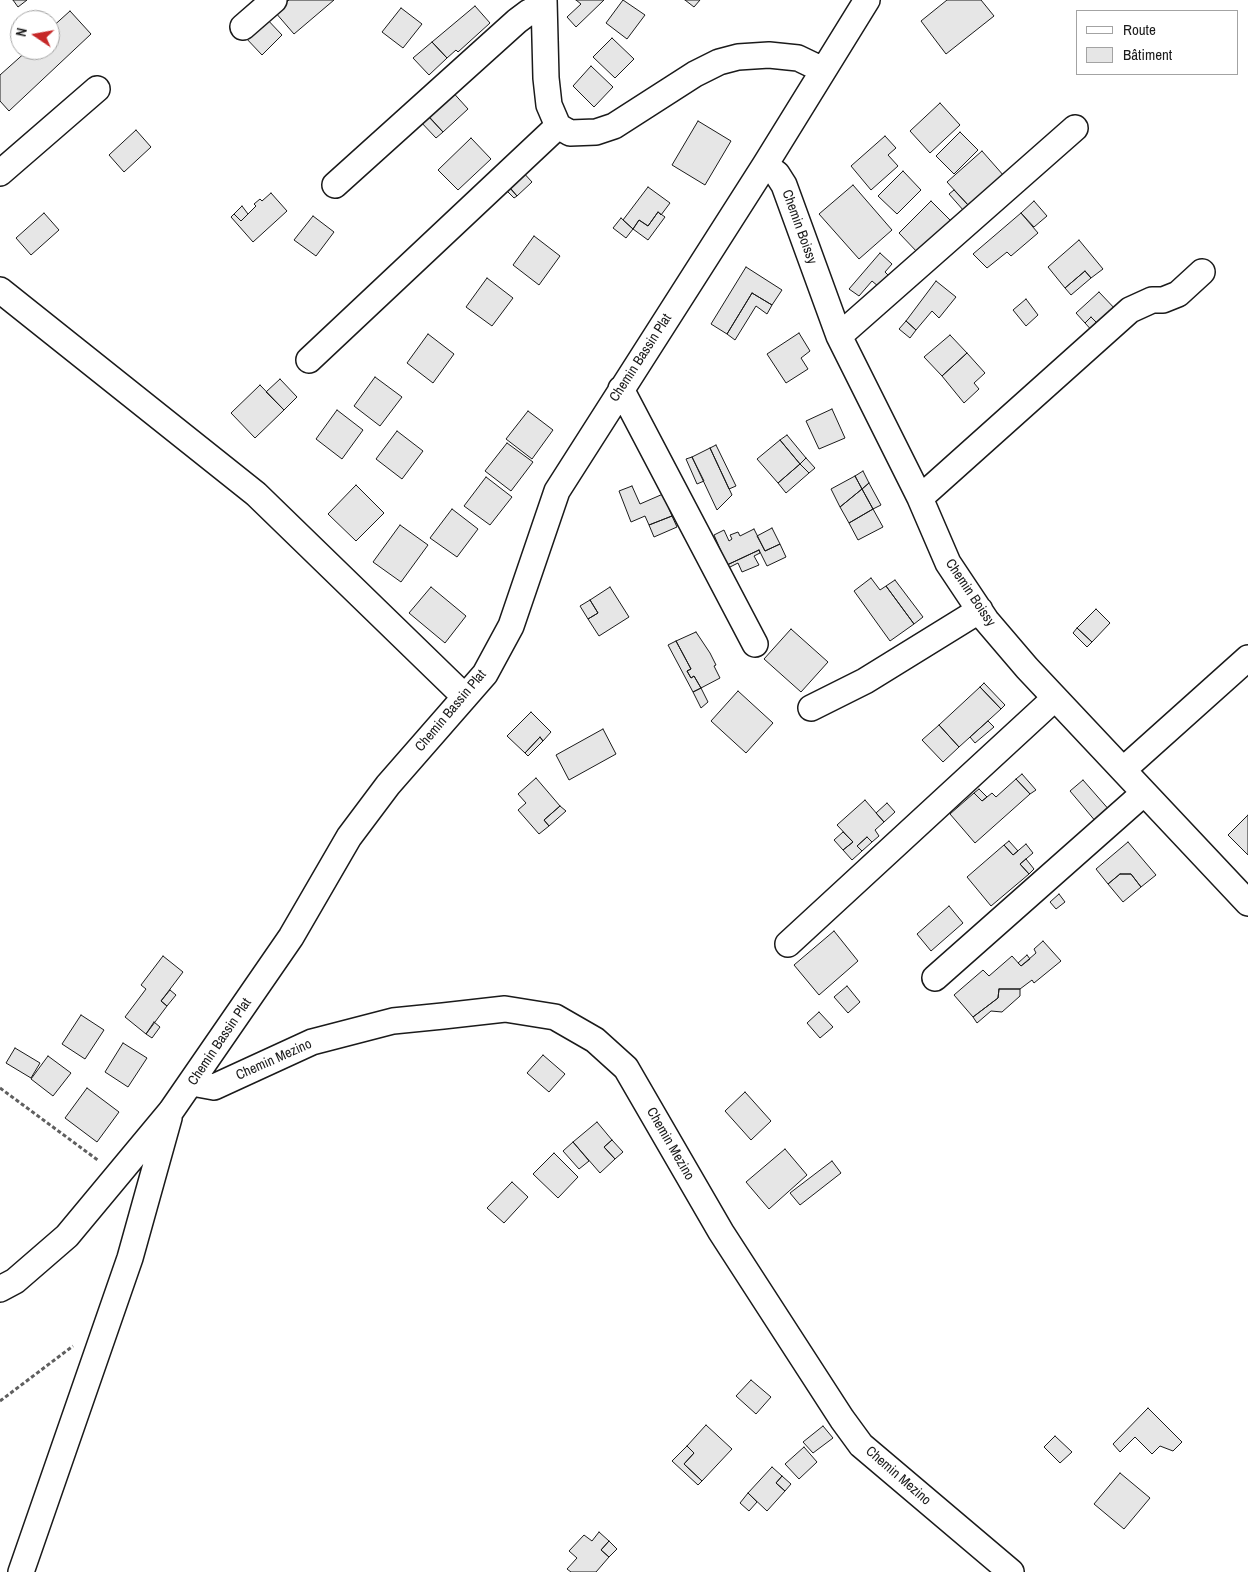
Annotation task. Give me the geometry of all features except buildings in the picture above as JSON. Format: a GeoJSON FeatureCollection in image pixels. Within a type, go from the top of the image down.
{"type":"FeatureCollection","features":[{"type":"Feature","properties":{"kind":"street"},"geometry":{"type":"LineString","coordinates":[[244,27],[274,0]]}},
{"type":"Feature","properties":{"kind":"street","name":"Chemin Bassin Plat"},"geometry":{"type":"LineString","coordinates":[[0,1288],[15,1281],[67,1236],[171,1111],[192,1084],[291,937],[349,837],[388,785],[485,674],[511,626],[557,491],[765,165],[867,0]]}},
{"type":"Feature","properties":{"kind":"street"},"geometry":{"type":"LineString","coordinates":[[335,186],[517,21],[544,3],[549,105],[558,126],[570,133],[596,132],[614,126],[695,74],[719,62],[738,57],[769,55],[798,58],[823,70]]}},
{"type":"Feature","properties":{"kind":"street"},"geometry":{"type":"LineString","coordinates":[[0,173],[97,89]]}},
{"type":"Feature","properties":{"kind":"street"},"geometry":{"type":"LineString","coordinates":[[310,360],[558,126]]}},
{"type":"Feature","properties":{"kind":"street"},"geometry":{"type":"LineString","coordinates":[[839,336],[1075,128]]}},
{"type":"Feature","properties":{"kind":"street","name":"Chemin Boissy"},"geometry":{"type":"LineString","coordinates":[[765,165],[777,174],[784,185],[839,336],[920,498],[948,563],[980,610],[1027,668],[1248,903]]}},
{"type":"Feature","properties":{"kind":"street"},"geometry":{"type":"LineString","coordinates":[[920,498],[1130,310],[1152,300],[1163,300],[1178,294],[1202,272]]}},
{"type":"Feature","properties":{"kind":"street"},"geometry":{"type":"LineString","coordinates":[[0,290],[256,494],[465,697]]}},
{"type":"Feature","properties":{"kind":"street"},"geometry":{"type":"LineString","coordinates":[[622,388],[755,644]]}},
{"type":"Feature","properties":{"kind":"street"},"geometry":{"type":"LineString","coordinates":[[811,708],[864,681],[980,610]]}},
{"type":"Feature","properties":{"kind":"street"},"geometry":{"type":"LineString","coordinates":[[1123,770],[1248,658]]}},
{"type":"Feature","properties":{"kind":"street"},"geometry":{"type":"LineString","coordinates":[[788,944],[1055,698]]}},
{"type":"Feature","properties":{"kind":"street"},"geometry":{"type":"LineString","coordinates":[[935,978],[1144,793]]}},
{"type":"Feature","properties":{"kind":"street","name":"Chemin Mezino"},"geometry":{"type":"LineString","coordinates":[[192,1084],[214,1087],[312,1042],[393,1021],[505,1009],[555,1017],[595,1040],[626,1068],[721,1232],[842,1419],[861,1445],[1011,1572]]}},
{"type":"Feature","properties":{"kind":"street"},"geometry":{"type":"LineString","coordinates":[[21,1572],[130,1258],[171,1111]]}},
{"type":"Feature","properties":{"kind":"path"},"geometry":{"type":"LineString","coordinates":[[0,1088],[118,1174]]}},
{"type":"Feature","properties":{"kind":"path"},"geometry":{"type":"LineString","coordinates":[[0,1401],[78,1342]]}}]}
